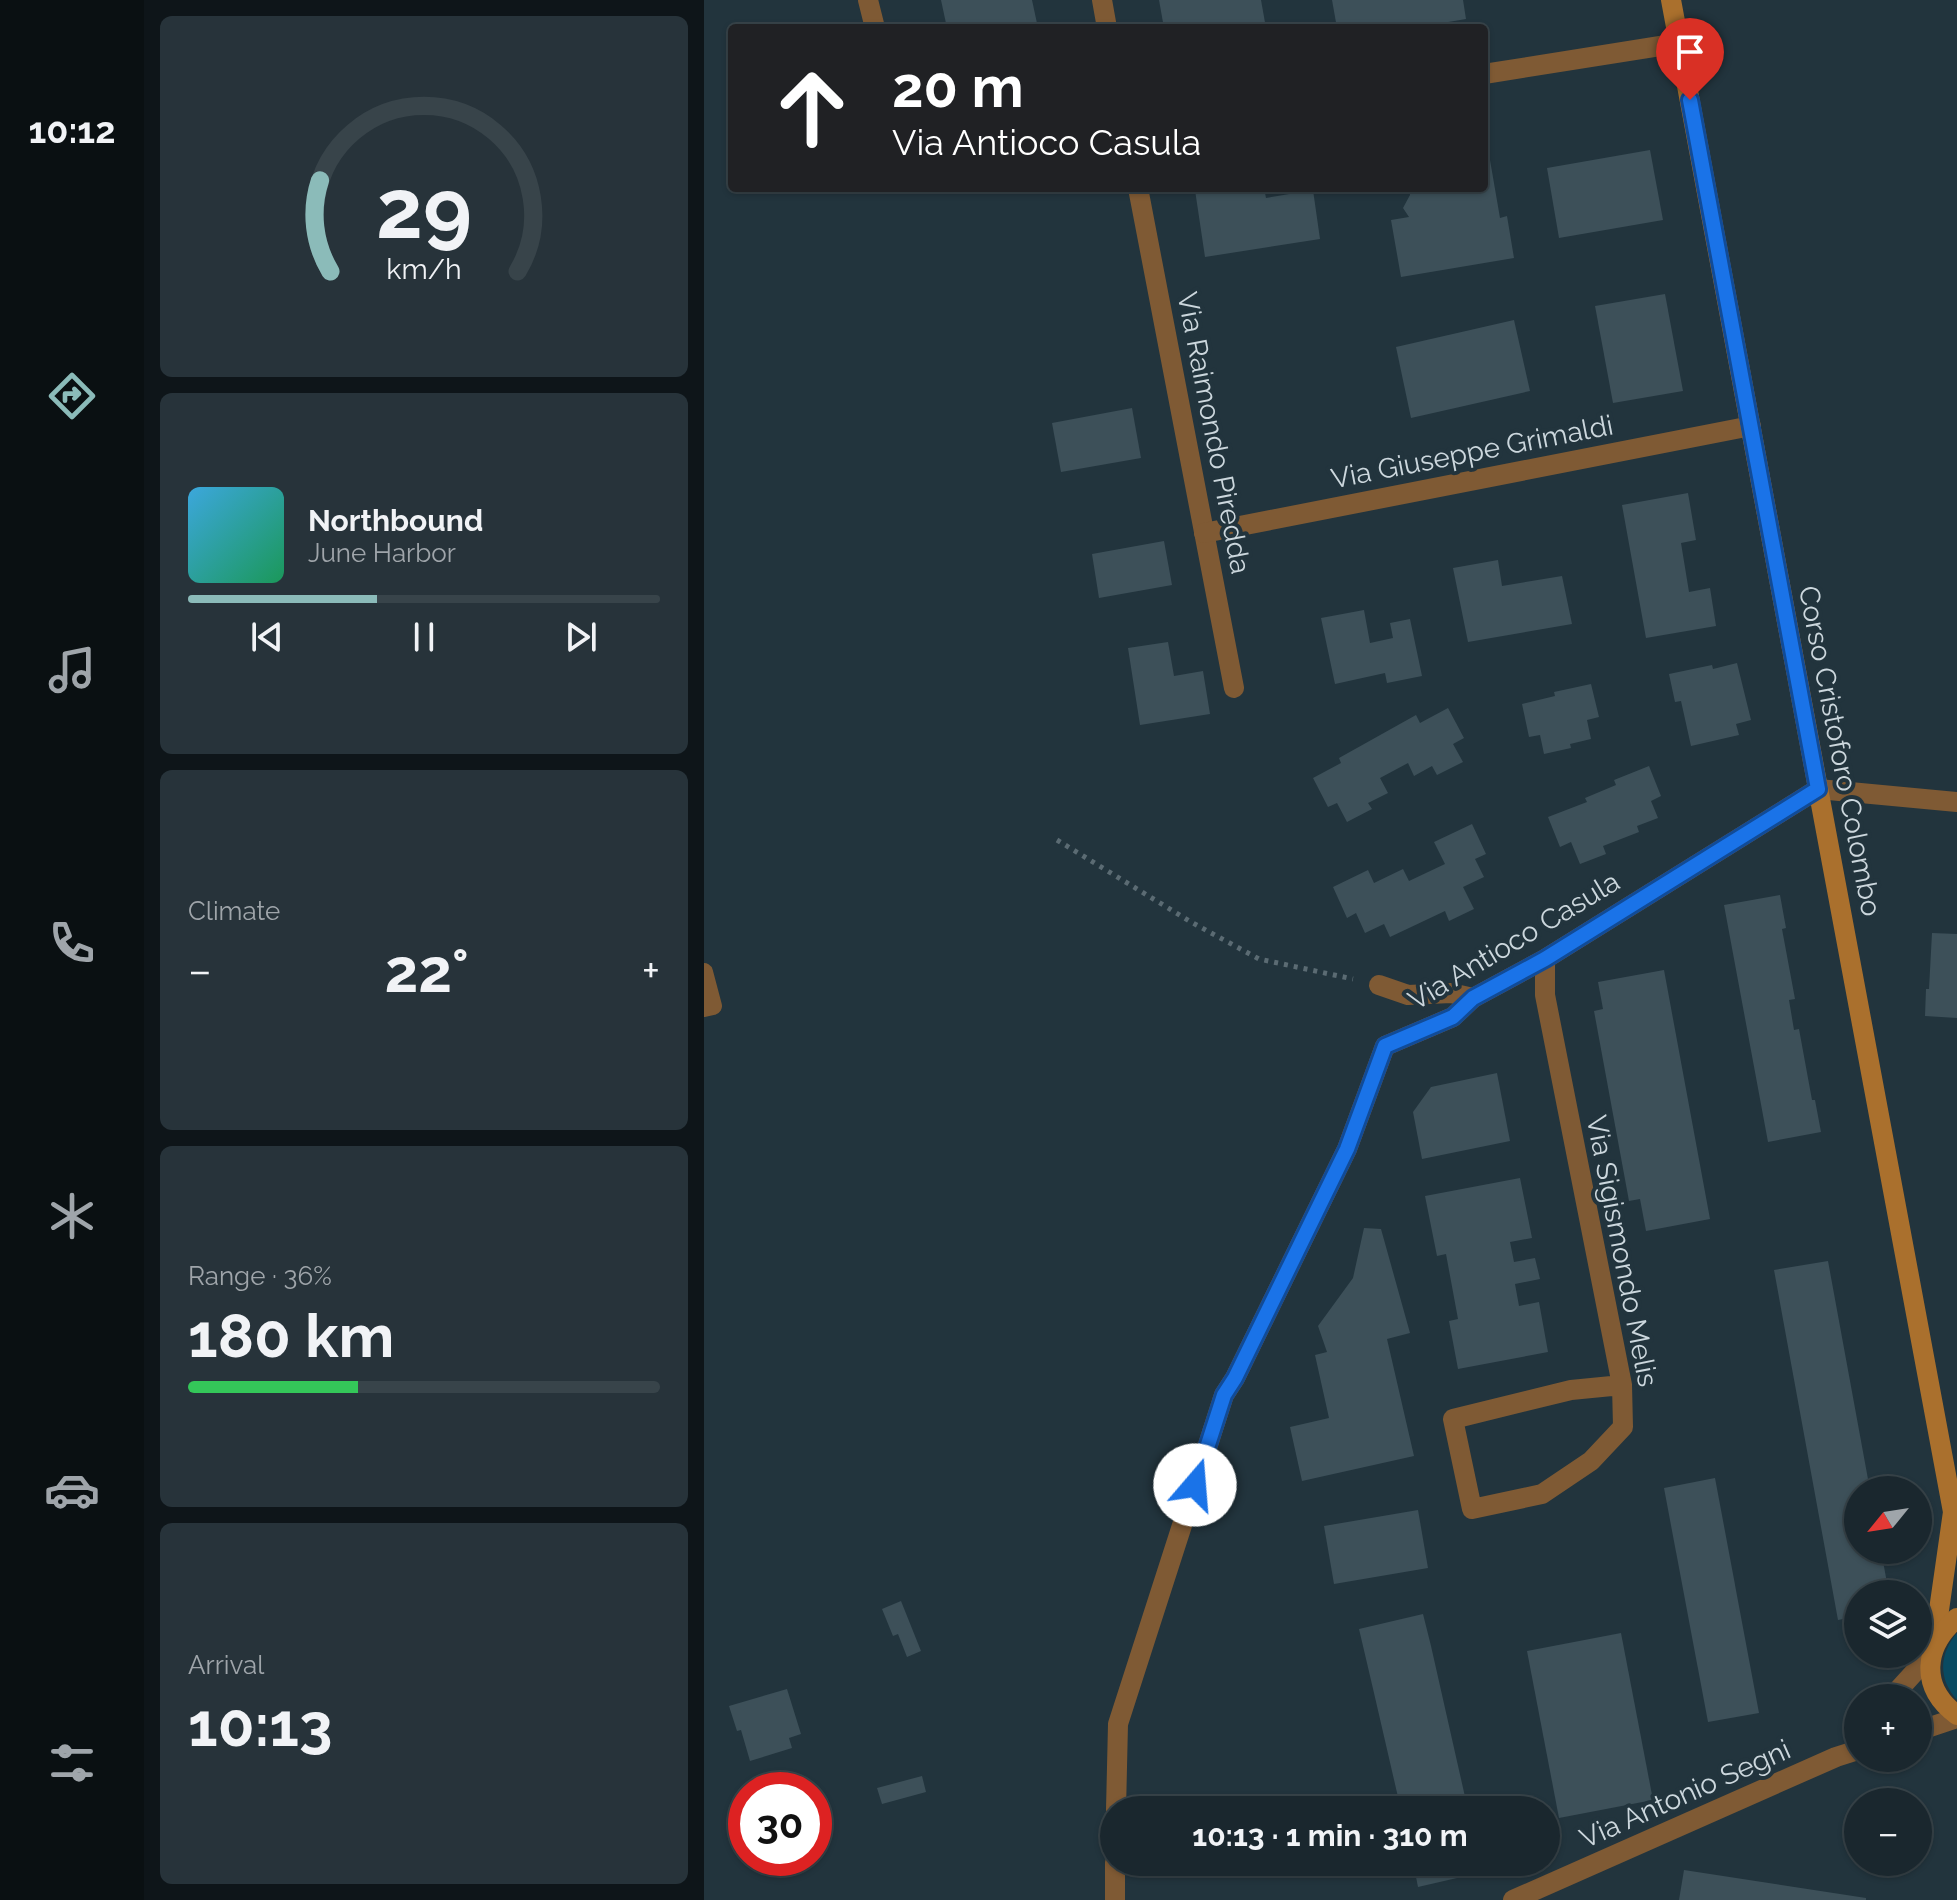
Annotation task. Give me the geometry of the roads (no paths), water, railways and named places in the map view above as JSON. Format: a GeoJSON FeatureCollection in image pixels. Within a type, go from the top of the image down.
{"type":"FeatureCollection","features":[{"type":"Feature","properties":{"kind":"street"},"geometry":{"type":"LineString","coordinates":[[868,0],[874,24]]}},
{"type":"Feature","properties":{"kind":"street"},"geometry":{"type":"LineString","coordinates":[[1102,0],[1106,24]]}},
{"type":"Feature","properties":{"kind":"street","name":"Corso Cristoforo Colombo"},"geometry":{"type":"LineString","coordinates":[[1671,0],[1955,1516],[1933,1649],[1932,1683],[1939,1697],[1957,1717]]}},
{"type":"Feature","properties":{"kind":"street"},"geometry":{"type":"LineString","coordinates":[[1488,73],[1679,43]]}},
{"type":"Feature","properties":{"kind":"street","name":"Via Raimondo Piredda"},"geometry":{"type":"LineString","coordinates":[[1139,192],[1234,688]]}},
{"type":"Feature","properties":{"kind":"street","name":"Via Giuseppe Grimaldi"},"geometry":{"type":"LineString","coordinates":[[1204,533],[1751,426]]}},
{"type":"Feature","properties":{"kind":"street"},"geometry":{"type":"LineString","coordinates":[[1818,789],[1957,802]]}},
{"type":"Feature","properties":{"kind":"street","name":"Via Antioco Casula"},"geometry":{"type":"LineString","coordinates":[[1116,1796],[1118,1724],[1224,1395],[1347,1149],[1385,1046],[1453,1017],[1473,998],[1545,959],[1818,789]]}},
{"type":"Feature","properties":{"kind":"street","name":"Via Sigismondo Melis"},"geometry":{"type":"LineString","coordinates":[[1545,959],[1545,995],[1622,1385],[1623,1427],[1591,1461],[1542,1494],[1472,1509],[1453,1419],[1571,1390],[1622,1385]]}},
{"type":"Feature","properties":{"kind":"street"},"geometry":{"type":"LineString","coordinates":[[1379,985],[1408,995],[1451,993],[1473,998]]}},
{"type":"Feature","properties":{"kind":"street"},"geometry":{"type":"LineString","coordinates":[[1903,1684],[1933,1649],[1943,1630],[1957,1618]]}},
{"type":"Feature","properties":{"kind":"street"},"geometry":{"type":"LineString","coordinates":[[1932,1726],[1957,1717]]}},
{"type":"Feature","properties":{"kind":"street","name":"Via Antonio Segni"},"geometry":{"type":"LineString","coordinates":[[1836,1757],[1844,1749]]}},
{"type":"Feature","properties":{"kind":"street","name":"Via Antonio Segni"},"geometry":{"type":"LineString","coordinates":[[1513,1900],[1844,1754]]}},
{"type":"Feature","properties":{"kind":"street"},"geometry":{"type":"LineString","coordinates":[[1115,1876],[1115,1900]]}},
{"type":"Feature","properties":{"kind":"lane"},"geometry":{"type":"LineString","coordinates":[[704,972],[713,1006],[704,1008]]}}]}
